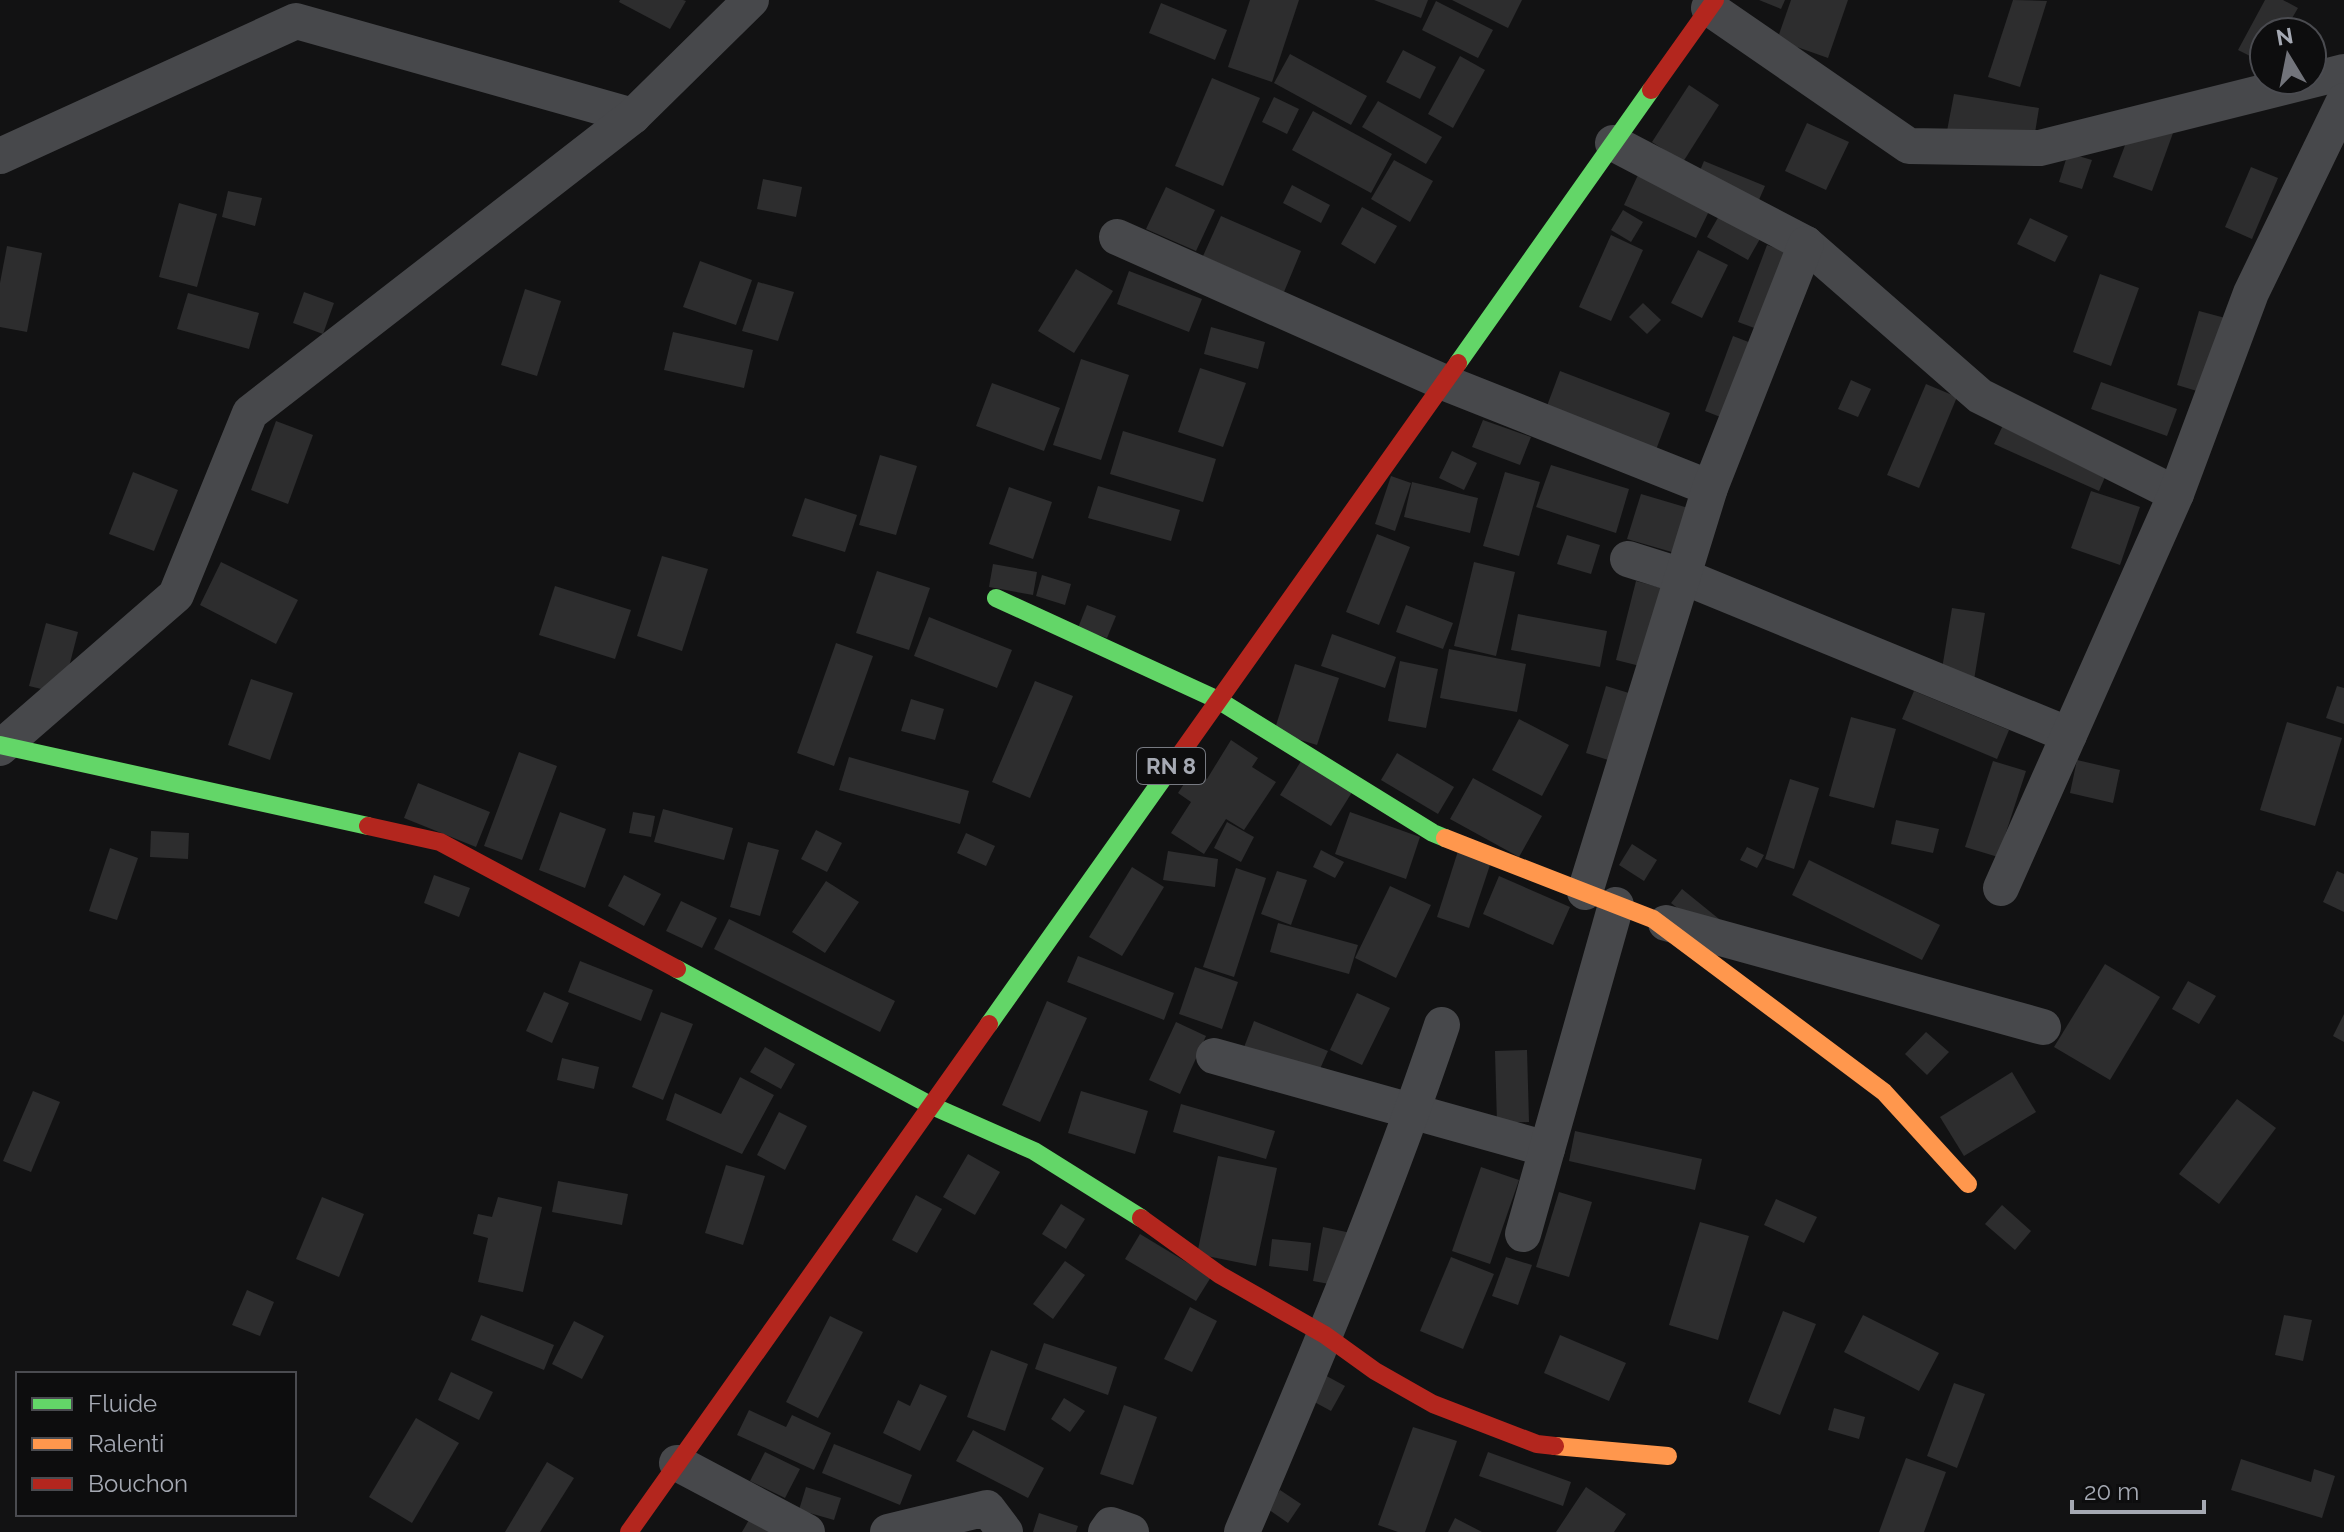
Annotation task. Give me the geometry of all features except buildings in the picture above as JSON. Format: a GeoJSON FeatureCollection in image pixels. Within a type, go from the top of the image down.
{"type":"FeatureCollection","features":[{"type":"Feature","properties":{"kind":"street"},"geometry":{"type":"LineString","coordinates":[[1,746],[176,595],[250,413],[633,116],[751,0]]}},
{"type":"Feature","properties":{"kind":"street"},"geometry":{"type":"LineString","coordinates":[[1712,4],[1909,146],[2040,148],[2344,72]]}},
{"type":"Feature","properties":{"kind":"street","name":"RN 8"},"geometry":{"type":"LineString","coordinates":[[629,1532],[1712,4]]}},
{"type":"Feature","properties":{"kind":"street"},"geometry":{"type":"LineString","coordinates":[[0,156],[296,21],[633,116]]}},
{"type":"Feature","properties":{"kind":"street"},"geometry":{"type":"LineString","coordinates":[[2001,888],[2176,494],[2251,293],[2344,101]]}},
{"type":"Feature","properties":{"kind":"street"},"geometry":{"type":"LineString","coordinates":[[1613,143],[1806,244],[1980,396],[2176,494]]}},
{"type":"Feature","properties":{"kind":"street"},"geometry":{"type":"LineString","coordinates":[[1117,237],[1443,382],[1710,488]]}},
{"type":"Feature","properties":{"kind":"street"},"geometry":{"type":"LineString","coordinates":[[1523,1234],[1547,1149],[1600,899],[1682,576],[1710,488],[1806,244]]}},
{"type":"Feature","properties":{"kind":"street"},"geometry":{"type":"LineString","coordinates":[[1628,559],[1682,576],[2069,735]]}},
{"type":"Feature","properties":{"kind":"street"},"geometry":{"type":"LineString","coordinates":[[996,598],[1218,700],[1433,833],[1653,919],[2043,1027]]}},
{"type":"Feature","properties":{"kind":"street"},"geometry":{"type":"LineString","coordinates":[[1,746],[440,842],[930,1105],[1034,1151],[1153,1226],[1220,1275],[1325,1335],[1375,1371],[1433,1404],[1537,1444],[1668,1456]]}},
{"type":"Feature","properties":{"kind":"street"},"geometry":{"type":"LineString","coordinates":[[1653,919],[1884,1092],[1968,1184]]}},
{"type":"Feature","properties":{"kind":"street"},"geometry":{"type":"LineString","coordinates":[[1242,1532],[1325,1335],[1413,1111],[1442,1025]]}},
{"type":"Feature","properties":{"kind":"street"},"geometry":{"type":"LineString","coordinates":[[1214,1056],[1547,1149]]}},
{"type":"Feature","properties":{"kind":"street"},"geometry":{"type":"LineString","coordinates":[[677,1463],[807,1532]]}},
{"type":"Feature","properties":{"kind":"street"},"geometry":{"type":"LineString","coordinates":[[888,1532],[987,1508],[1005,1532]]}},
{"type":"Feature","properties":{"kind":"street"},"geometry":{"type":"LineString","coordinates":[[1106,1532],[1111,1525],[1131,1532]]}},
{"type":"Feature","properties":{"kind":"traffic: fast"},"geometry":{"type":"LineString","coordinates":[[1458,363],[1651,90]]}},
{"type":"Feature","properties":{"kind":"traffic: fast"},"geometry":{"type":"LineString","coordinates":[[996,598],[1218,700],[1445,838]]}},
{"type":"Feature","properties":{"kind":"traffic: fast"},"geometry":{"type":"LineString","coordinates":[[0,745],[368,826]]}},
{"type":"Feature","properties":{"kind":"traffic: fast"},"geometry":{"type":"LineString","coordinates":[[989,1024],[1179,756]]}},
{"type":"Feature","properties":{"kind":"traffic: fast"},"geometry":{"type":"LineString","coordinates":[[677,969],[930,1105],[1034,1151],[1141,1218]]}},
{"type":"Feature","properties":{"kind":"traffic: slow"},"geometry":{"type":"LineString","coordinates":[[1445,838],[1653,919],[1884,1092],[1968,1184]]}},
{"type":"Feature","properties":{"kind":"traffic: slow"},"geometry":{"type":"LineString","coordinates":[[1555,1446],[1668,1456]]}},
{"type":"Feature","properties":{"kind":"traffic: jam"},"geometry":{"type":"LineString","coordinates":[[1651,90],[1715,0]]}},
{"type":"Feature","properties":{"kind":"traffic: jam"},"geometry":{"type":"LineString","coordinates":[[1179,756],[1458,363]]}},
{"type":"Feature","properties":{"kind":"traffic: jam"},"geometry":{"type":"LineString","coordinates":[[368,826],[440,842],[677,969]]}},
{"type":"Feature","properties":{"kind":"traffic: jam"},"geometry":{"type":"LineString","coordinates":[[629,1532],[989,1024]]}},
{"type":"Feature","properties":{"kind":"traffic: jam"},"geometry":{"type":"LineString","coordinates":[[1141,1218],[1220,1275],[1325,1335],[1375,1371],[1433,1404],[1537,1444],[1555,1446]]}}]}
